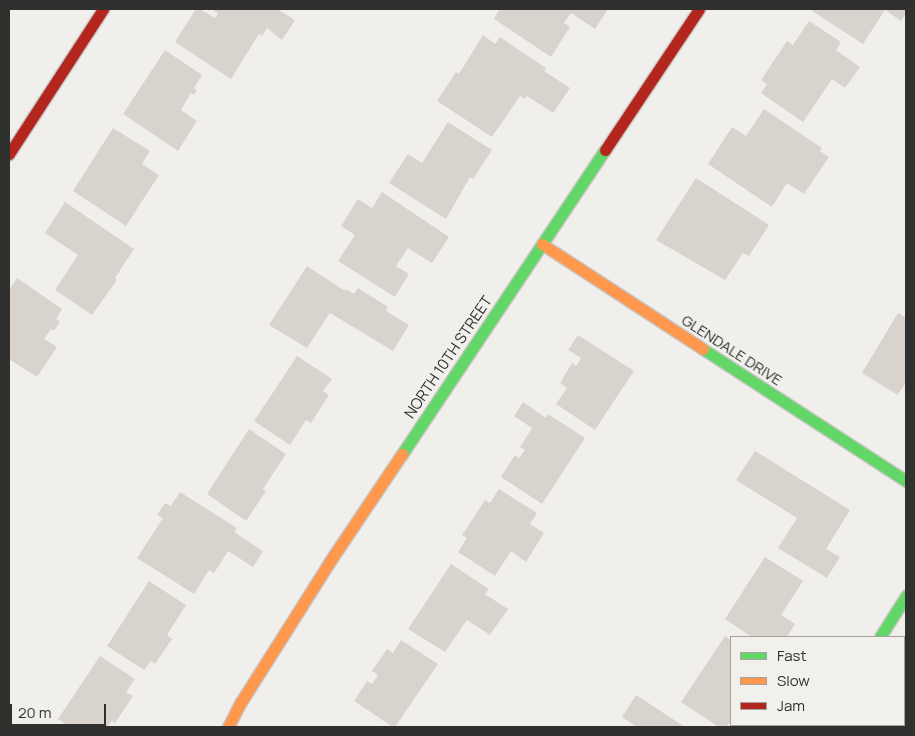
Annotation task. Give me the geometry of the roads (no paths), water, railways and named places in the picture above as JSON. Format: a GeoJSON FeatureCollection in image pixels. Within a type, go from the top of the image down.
{"type":"FeatureCollection","features":[{"type":"Feature","properties":{"kind":"main road"},"geometry":{"type":"LineString","coordinates":[[9,154],[102,9]]}},
{"type":"Feature","properties":{"kind":"main road","name":"NORTH 10TH STREET"},"geometry":{"type":"LineString","coordinates":[[228,727],[241,702],[330,561],[700,9]]}},
{"type":"Feature","properties":{"kind":"main road","name":"GLENDALE DRIVE"},"geometry":{"type":"LineString","coordinates":[[542,244],[906,481]]}},
{"type":"Feature","properties":{"kind":"main road"},"geometry":{"type":"LineString","coordinates":[[881,636],[906,596]]}}]}
